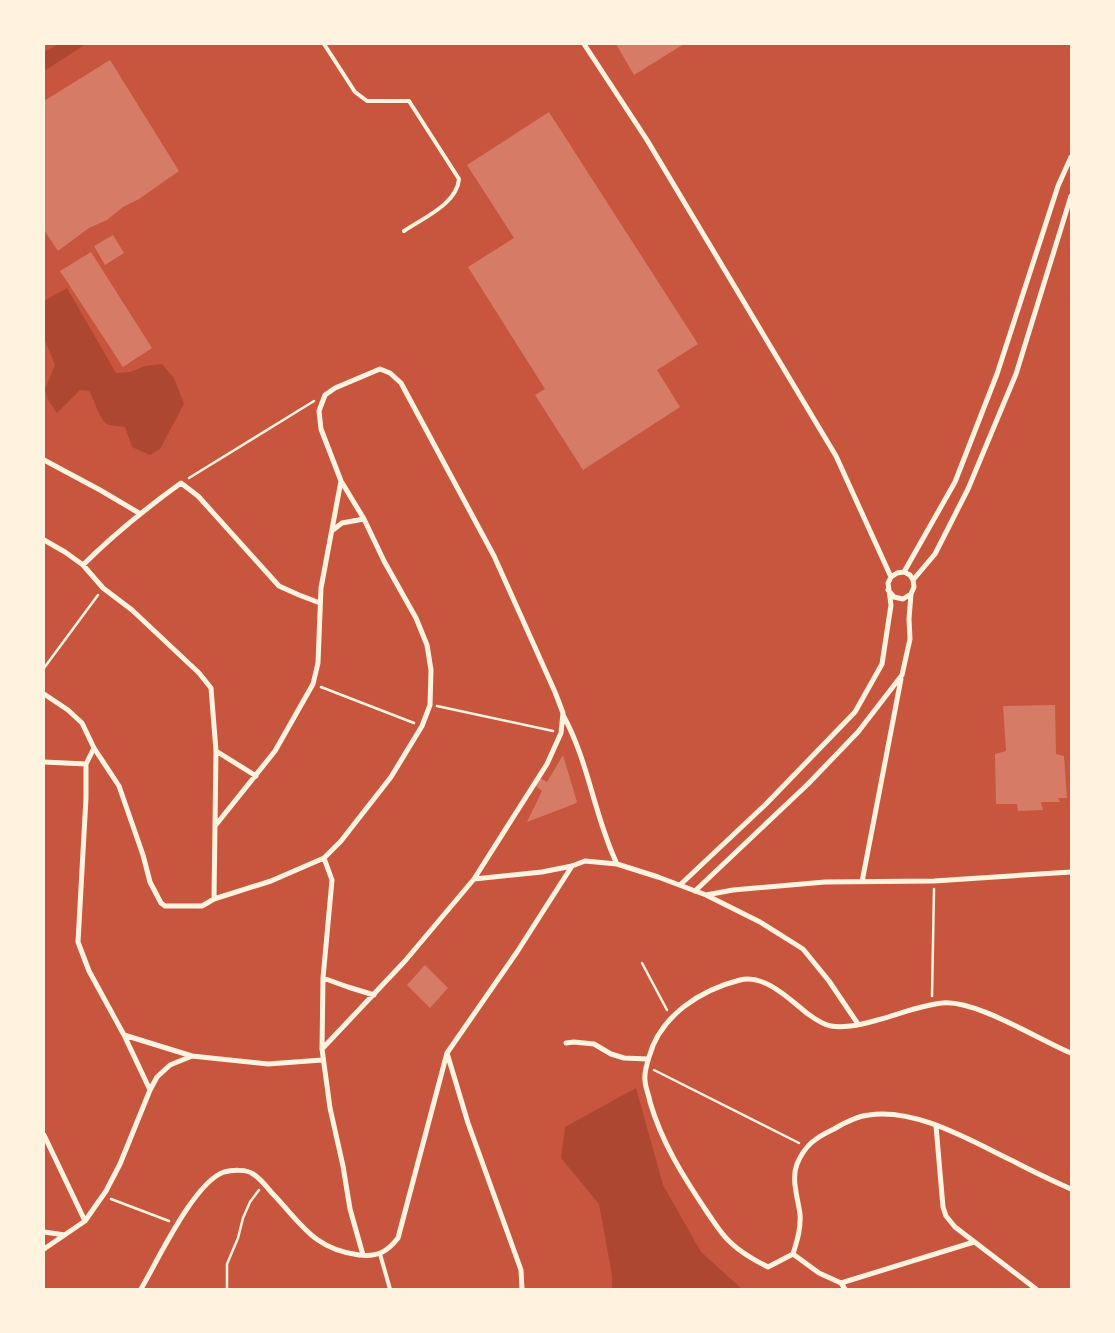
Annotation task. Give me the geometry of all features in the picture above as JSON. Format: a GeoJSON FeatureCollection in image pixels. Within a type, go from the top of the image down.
{"type":"FeatureCollection","features":[{"type":"Feature","properties":{"kind":"street"},"geometry":{"type":"LineString","coordinates":[[584,44],[647,140],[836,456],[891,577]]}},
{"type":"Feature","properties":{"kind":"street"},"geometry":{"type":"LineString","coordinates":[[904,572],[955,482],[997,374],[1058,186],[1071,157]]}},
{"type":"Feature","properties":{"kind":"street"},"geometry":{"type":"LineString","coordinates":[[913,580],[935,554],[964,497],[1016,374],[1071,196]]}},
{"type":"Feature","properties":{"kind":"street"},"geometry":{"type":"LineString","coordinates":[[44,694],[68,710],[82,723],[94,748],[119,786],[143,855],[150,882],[161,903],[165,906],[202,906],[214,900],[271,881],[324,858],[341,841],[391,777],[422,726],[430,705],[431,670],[427,645],[416,618],[384,561],[364,518],[341,481],[321,429],[319,411],[325,395],[380,369],[390,372],[401,383],[494,556],[574,734],[608,845],[618,864]]}},
{"type":"Feature","properties":{"kind":"street"},"geometry":{"type":"LineString","coordinates":[[44,460],[139,513]]}},
{"type":"Feature","properties":{"kind":"street"},"geometry":{"type":"LineString","coordinates":[[214,827],[275,751],[313,684],[318,663],[320,603],[325,561],[333,530],[341,481]]}},
{"type":"Feature","properties":{"kind":"street"},"geometry":{"type":"LineString","coordinates":[[83,565],[109,538],[139,513],[181,483],[198,496],[279,586],[299,596],[320,603]]}},
{"type":"Feature","properties":{"kind":"street"},"geometry":{"type":"LineString","coordinates":[[333,530],[342,523],[364,518]]}},
{"type":"Feature","properties":{"kind":"street"},"geometry":{"type":"LineString","coordinates":[[44,540],[83,565],[103,588],[132,610],[199,672],[211,688],[216,751],[214,900]]}},
{"type":"Feature","properties":{"kind":"street"},"geometry":{"type":"LineString","coordinates":[[680,885],[766,804],[855,712],[882,664],[891,605],[888,583],[891,577],[897,573],[904,572],[910,575],[914,588],[911,594],[909,619],[910,639],[862,882]]}},
{"type":"Feature","properties":{"kind":"street"},"geometry":{"type":"LineString","coordinates":[[888,590],[894,597],[903,598],[911,594]]}},
{"type":"Feature","properties":{"kind":"street"},"geometry":{"type":"LineString","coordinates":[[695,891],[808,784],[858,732],[902,676]]}},
{"type":"Feature","properties":{"kind":"street"},"geometry":{"type":"LineString","coordinates":[[322,1049],[405,961],[474,880],[547,764],[561,733],[563,713]]}},
{"type":"Feature","properties":{"kind":"street"},"geometry":{"type":"LineString","coordinates":[[94,748],[86,764],[86,798],[78,942],[89,971],[124,1035],[150,1090]]}},
{"type":"Feature","properties":{"kind":"street"},"geometry":{"type":"LineString","coordinates":[[216,751],[256,776]]}},
{"type":"Feature","properties":{"kind":"street"},"geometry":{"type":"LineString","coordinates":[[44,762],[86,764]]}},
{"type":"Feature","properties":{"kind":"street"},"geometry":{"type":"LineString","coordinates":[[324,858],[332,880],[324,978],[322,1060],[350,1209],[363,1255]]}},
{"type":"Feature","properties":{"kind":"street"},"geometry":{"type":"LineString","coordinates":[[474,880],[572,866],[586,861],[618,864],[680,885],[706,895],[760,922],[803,949],[829,980],[858,1024]]}},
{"type":"Feature","properties":{"kind":"street"},"geometry":{"type":"LineString","coordinates":[[141,1289],[178,1224],[208,1182],[223,1172],[238,1170],[252,1172],[264,1183],[303,1229],[321,1243],[344,1253],[363,1255],[380,1254],[390,1248],[398,1238],[447,1053],[517,952],[572,866]]}},
{"type":"Feature","properties":{"kind":"street"},"geometry":{"type":"LineString","coordinates":[[706,895],[733,890],[816,883],[934,881],[1071,872]]}},
{"type":"Feature","properties":{"kind":"street"},"geometry":{"type":"LineString","coordinates":[[324,978],[374,995]]}},
{"type":"Feature","properties":{"kind":"street"},"geometry":{"type":"LineString","coordinates":[[1071,1053],[965,1004],[944,1002],[858,1024],[831,1026],[819,1022],[767,984],[756,979],[722,985],[699,996],[672,1017],[652,1047],[646,1066],[645,1080],[661,1133],[690,1187],[729,1242],[752,1259],[768,1267],[792,1254],[800,1235],[796,1167],[806,1146],[823,1134],[846,1122],[869,1115],[900,1115],[924,1121],[975,1142],[1071,1189]]}},
{"type":"Feature","properties":{"kind":"street"},"geometry":{"type":"LineString","coordinates":[[124,1035],[192,1056],[268,1064],[322,1060]]}},
{"type":"Feature","properties":{"kind":"street"},"geometry":{"type":"LineString","coordinates":[[566,1042],[594,1044],[611,1054],[624,1058],[648,1059]]}},
{"type":"Feature","properties":{"kind":"street"},"geometry":{"type":"LineString","coordinates":[[447,1053],[468,1123],[521,1270],[522,1289]]}},
{"type":"Feature","properties":{"kind":"street"},"geometry":{"type":"LineString","coordinates":[[44,1249],[85,1221],[120,1164],[157,1077],[170,1065],[192,1056]]}},
{"type":"Feature","properties":{"kind":"street"},"geometry":{"type":"LineString","coordinates":[[936,1126],[943,1207],[946,1216],[974,1242],[1036,1289]]}},
{"type":"Feature","properties":{"kind":"street"},"geometry":{"type":"LineString","coordinates":[[44,1135],[85,1221]]}},
{"type":"Feature","properties":{"kind":"street"},"geometry":{"type":"LineString","coordinates":[[44,1232],[66,1235]]}},
{"type":"Feature","properties":{"kind":"street"},"geometry":{"type":"LineString","coordinates":[[841,1283],[974,1242]]}},
{"type":"Feature","properties":{"kind":"street"},"geometry":{"type":"LineString","coordinates":[[792,1254],[819,1273],[841,1283],[845,1289]]}},
{"type":"Feature","properties":{"kind":"lane"},"geometry":{"type":"LineString","coordinates":[[324,44],[355,92],[367,101],[409,102],[459,179],[458,189],[450,200],[404,231]]}},
{"type":"Feature","properties":{"kind":"lane"},"geometry":{"type":"LineString","coordinates":[[380,1254],[390,1289]]}},
{"type":"Feature","properties":{"kind":"path"},"geometry":{"type":"LineString","coordinates":[[181,483],[325,395]]}},
{"type":"Feature","properties":{"kind":"path"},"geometry":{"type":"LineString","coordinates":[[44,668],[103,588]]}},
{"type":"Feature","properties":{"kind":"path"},"geometry":{"type":"LineString","coordinates":[[313,684],[422,726]]}},
{"type":"Feature","properties":{"kind":"path"},"geometry":{"type":"LineString","coordinates":[[430,705],[561,733]]}},
{"type":"Feature","properties":{"kind":"path"},"geometry":{"type":"LineString","coordinates":[[932,1004],[934,881]]}},
{"type":"Feature","properties":{"kind":"path"},"geometry":{"type":"LineString","coordinates":[[642,963],[663,1004],[672,1017]]}},
{"type":"Feature","properties":{"kind":"path"},"geometry":{"type":"LineString","coordinates":[[646,1066],[806,1146]]}},
{"type":"Feature","properties":{"kind":"path"},"geometry":{"type":"LineString","coordinates":[[227,1289],[227,1264],[238,1238],[243,1218],[250,1202],[264,1183]]}},
{"type":"Feature","properties":{"kind":"path"},"geometry":{"type":"LineString","coordinates":[[102,1196],[178,1224]]}},
{"type":"Feature","properties":{"kind":"shaded area"},"geometry":{"type":"Polygon","coordinates":[[[58,44],[86,44],[44,71],[44,52],[58,44]]]}},
{"type":"Feature","properties":{"kind":"shaded area"},"geometry":{"type":"Polygon","coordinates":[[[67,288],[116,373],[130,372],[145,366],[162,364],[174,378],[184,404],[160,449],[150,455],[132,447],[125,427],[109,425],[103,420],[89,391],[80,390],[57,413],[48,400],[45,389],[55,365],[44,338],[44,301],[67,288]]]}},
{"type":"Feature","properties":{"kind":"shaded area"},"geometry":{"type":"Polygon","coordinates":[[[636,1088],[663,1185],[701,1252],[742,1289],[612,1289],[612,1275],[599,1204],[561,1158],[565,1127],[636,1088]]]}},
{"type":"Feature","properties":{"kind":"building"},"geometry":{"type":"Polygon","coordinates":[[[616,44],[684,44],[634,75],[616,44]]]}},
{"type":"Feature","properties":{"kind":"building"},"geometry":{"type":"Polygon","coordinates":[[[110,60],[179,171],[139,199],[123,207],[107,220],[89,228],[58,251],[44,230],[44,101],[110,60]]]}},
{"type":"Feature","properties":{"kind":"building"},"geometry":{"type":"Polygon","coordinates":[[[549,112],[698,344],[657,370],[680,407],[583,470],[535,395],[545,389],[468,267],[514,238],[467,165],[549,112]]]}},
{"type":"Feature","properties":{"kind":"building"},"geometry":{"type":"Polygon","coordinates":[[[113,235],[124,253],[105,265],[94,246],[113,235]]]}},
{"type":"Feature","properties":{"kind":"building"},"geometry":{"type":"Polygon","coordinates":[[[91,252],[152,348],[123,367],[60,271],[91,252]]]}},
{"type":"Feature","properties":{"kind":"building"},"geometry":{"type":"Polygon","coordinates":[[[1055,705],[1056,754],[1064,756],[1067,798],[1058,798],[1060,802],[1041,802],[1043,810],[1018,811],[1017,804],[996,804],[995,754],[1006,751],[1003,706],[1055,705]]]}},
{"type":"Feature","properties":{"kind":"building"},"geometry":{"type":"Polygon","coordinates":[[[563,755],[577,802],[527,822],[542,791],[536,786],[540,778],[547,782],[563,755]]]}},
{"type":"Feature","properties":{"kind":"building"},"geometry":{"type":"Polygon","coordinates":[[[425,965],[448,988],[430,1008],[407,985],[425,965]]]}}]}
